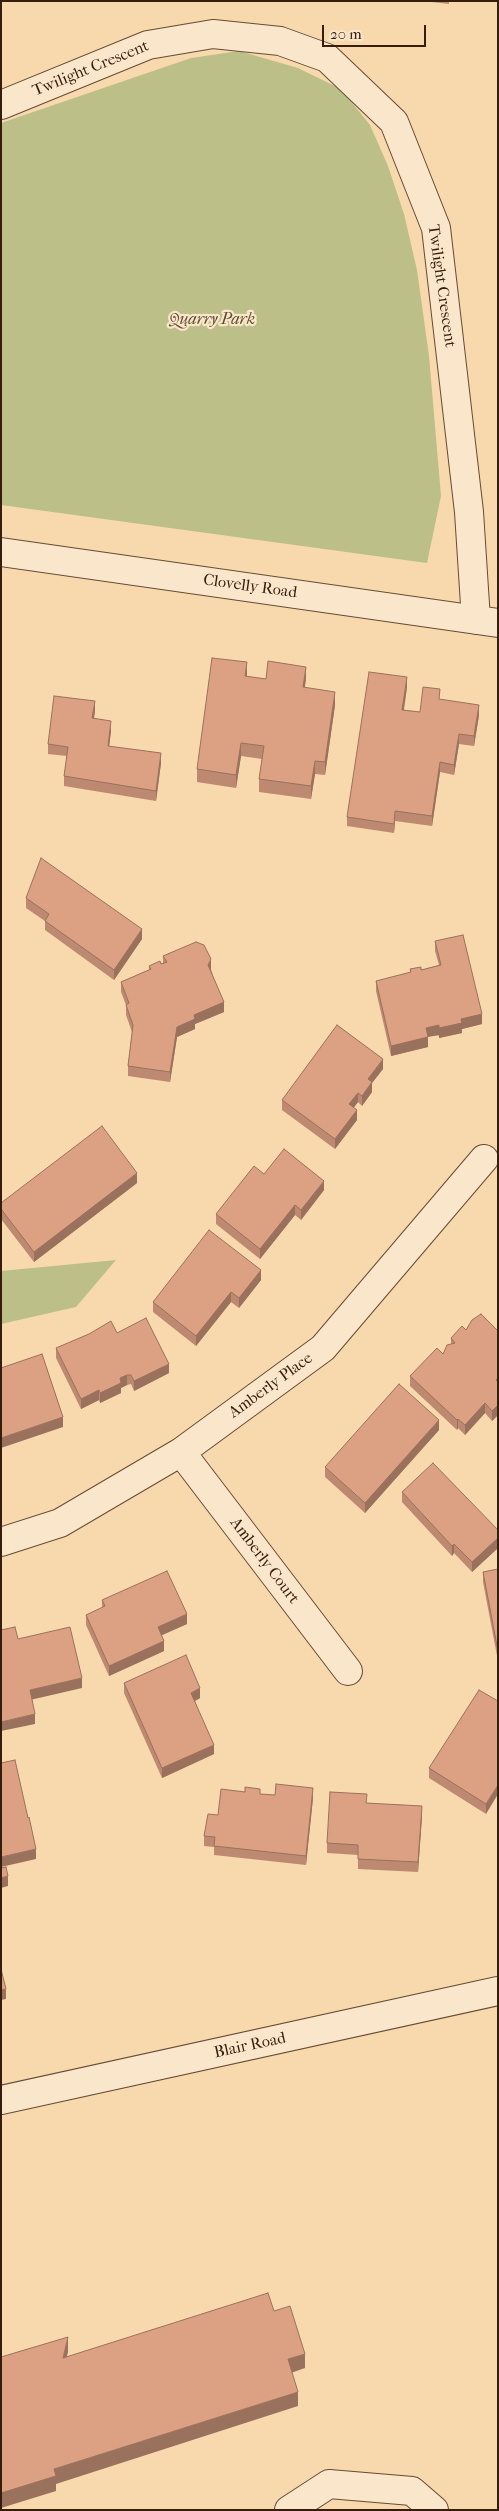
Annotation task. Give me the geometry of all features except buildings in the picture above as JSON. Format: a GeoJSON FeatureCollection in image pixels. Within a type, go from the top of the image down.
{"type":"FeatureCollection","features":[{"type":"Feature","properties":{"kind":"street","name":"Twilight Crescent"},"geometry":{"type":"LineString","coordinates":[[1,105],[148,45],[213,34],[280,41],[327,58],[394,122],[436,228],[469,512],[487,621]]}},
{"type":"Feature","properties":{"kind":"street","name":"Clovelly Road"},"geometry":{"type":"LineString","coordinates":[[1,552],[487,621]]}},
{"type":"Feature","properties":{"kind":"street","name":"Amberly Place"},"geometry":{"type":"LineString","coordinates":[[1,1542],[60,1524],[181,1452],[323,1348],[484,1159]]}},
{"type":"Feature","properties":{"kind":"street","name":"Amberly Court"},"geometry":{"type":"LineString","coordinates":[[181,1452],[348,1671]]}},
{"type":"Feature","properties":{"kind":"street","name":"Blair Road"},"geometry":{"type":"LineString","coordinates":[[1,2100],[498,1991]]}},
{"type":"Feature","properties":{"kind":"street"},"geometry":{"type":"LineString","coordinates":[[289,2510],[329,2484],[412,2491],[434,2510]]}},
{"type":"Feature","properties":{"kind":"green space","name":"Quarry Park"},"geometry":{"type":"Polygon","coordinates":[[[239,51],[298,68],[341,89],[370,125],[388,166],[404,214],[417,270],[429,356],[441,496],[427,563],[1,505],[1,123],[191,58],[239,51]]]}},
{"type":"Feature","properties":{"kind":"green space"},"geometry":{"type":"Polygon","coordinates":[[[116,1260],[76,1307],[1,1324],[1,1271],[116,1260]]]}}]}
